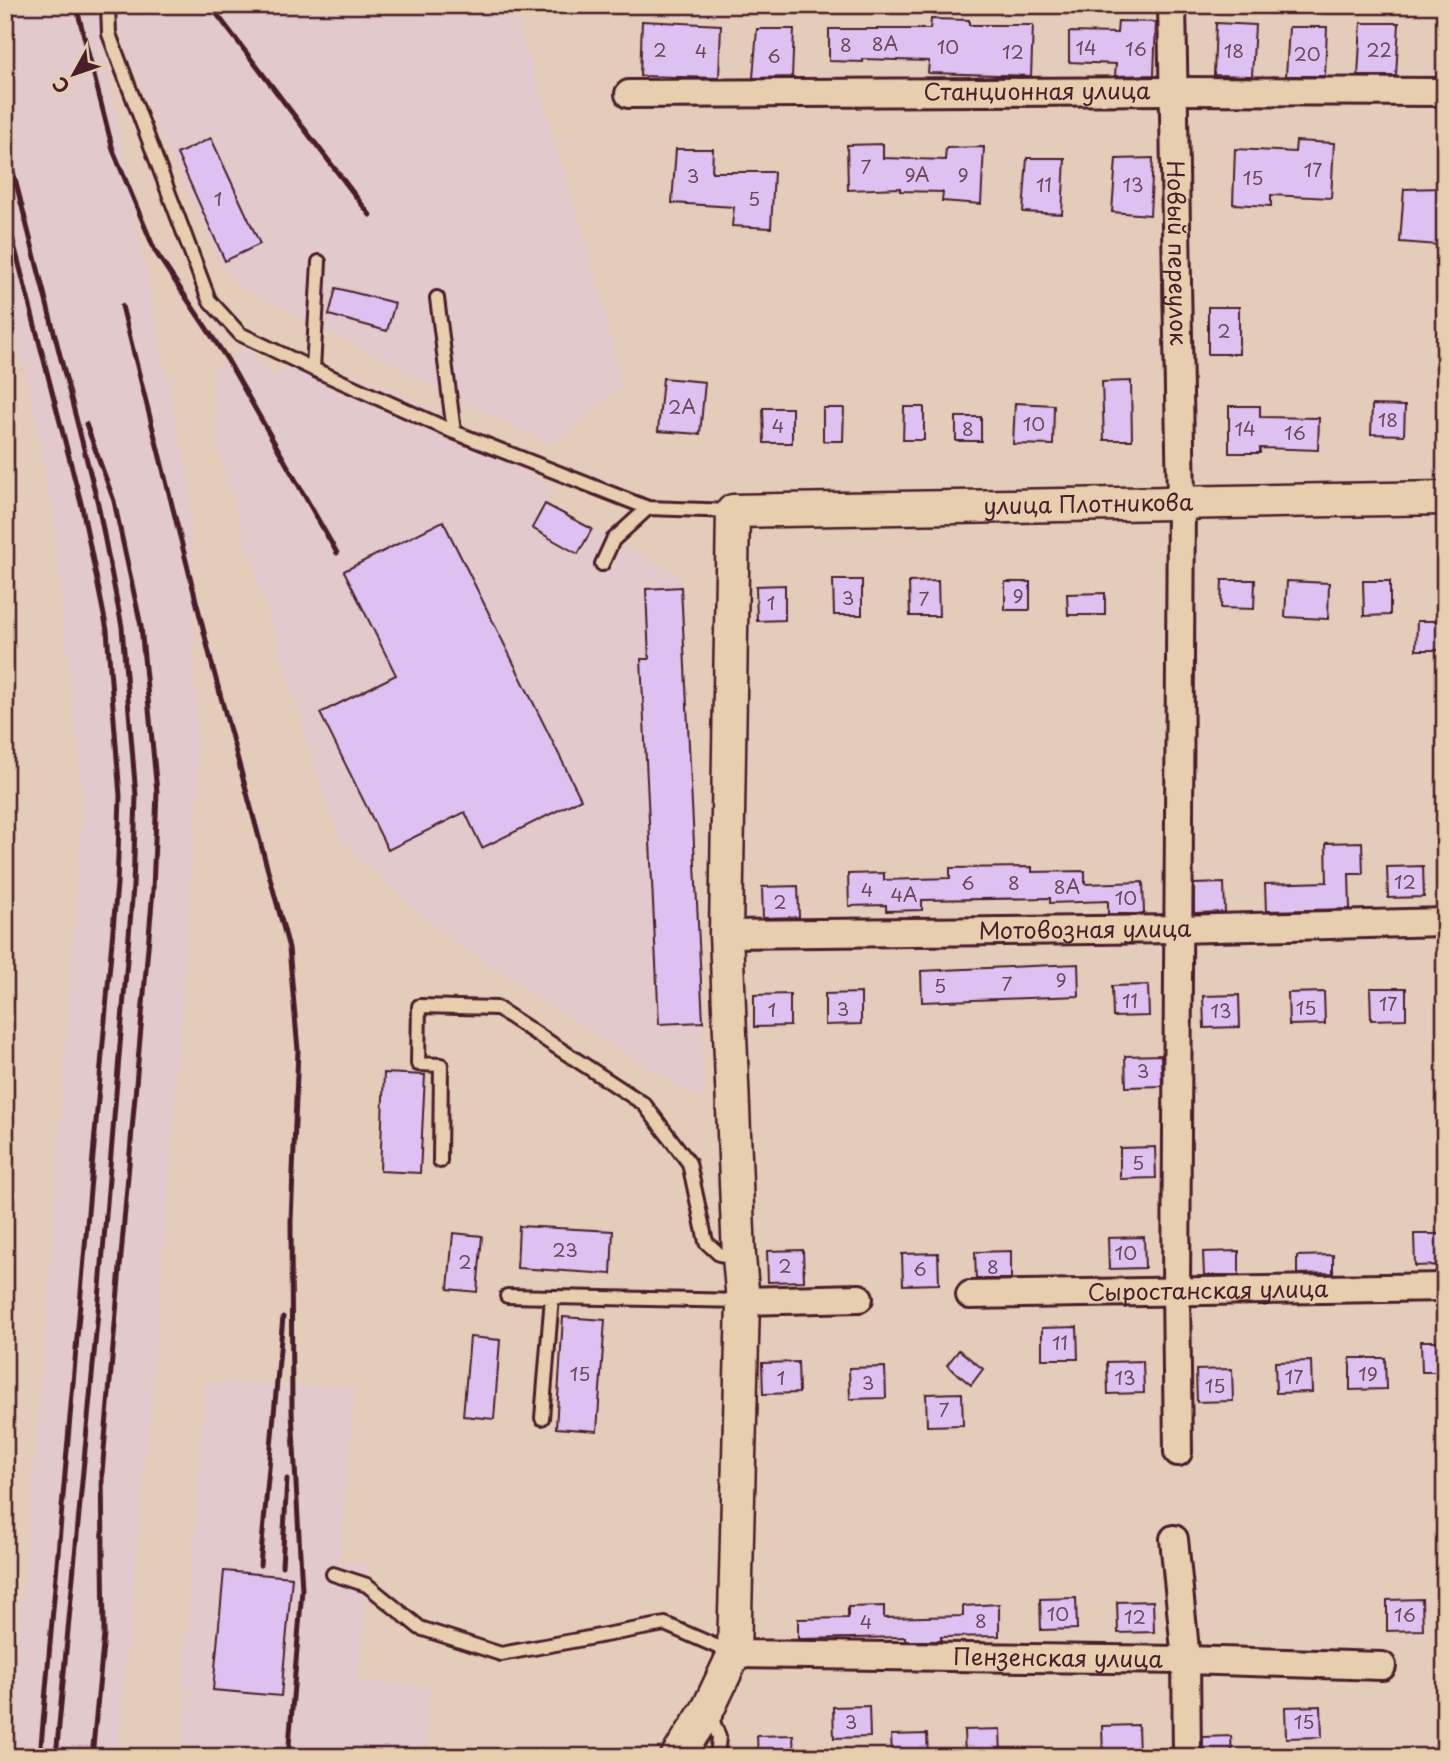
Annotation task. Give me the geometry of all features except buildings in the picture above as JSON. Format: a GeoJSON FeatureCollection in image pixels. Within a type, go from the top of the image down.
{"type":"FeatureCollection","features":[{"type":"Feature","properties":{"kind":"street","name":"Новый переулок"},"geometry":{"type":"LineString","coordinates":[[1172,5],[1181,501],[1176,1290],[1178,1452]]}},
{"type":"Feature","properties":{"kind":"street","name":"Станционная улица"},"geometry":{"type":"LineString","coordinates":[[629,94],[1445,92]]}},
{"type":"Feature","properties":{"kind":"street","name":"улица Плотникова"},"geometry":{"type":"LineString","coordinates":[[733,511],[1445,498]]}},
{"type":"Feature","properties":{"kind":"street"},"geometry":{"type":"LineString","coordinates":[[677,1757],[708,1709],[734,1654],[743,1301],[726,934],[733,511]]}},
{"type":"Feature","properties":{"kind":"street","name":"Мотовозная улица"},"geometry":{"type":"LineString","coordinates":[[726,934],[1178,929],[1445,922]]}},
{"type":"Feature","properties":{"kind":"street","name":"Сыростанская улица"},"geometry":{"type":"LineString","coordinates":[[970,1295],[1445,1287]]}},
{"type":"Feature","properties":{"kind":"street"},"geometry":{"type":"LineString","coordinates":[[743,1301],[859,1298]]}},
{"type":"Feature","properties":{"kind":"street"},"geometry":{"type":"LineString","coordinates":[[1174,1539],[1186,1660],[1187,1757]]}},
{"type":"Feature","properties":{"kind":"street","name":"Пензенская улица"},"geometry":{"type":"LineString","coordinates":[[734,1654],[1186,1660],[1382,1666]]}},
{"type":"Feature","properties":{"kind":"lane"},"geometry":{"type":"LineString","coordinates":[[108,5],[108,34],[209,300],[240,334],[454,432],[648,508],[733,511]]}},
{"type":"Feature","properties":{"kind":"lane"},"geometry":{"type":"LineString","coordinates":[[313,369],[318,262]]}},
{"type":"Feature","properties":{"kind":"lane"},"geometry":{"type":"LineString","coordinates":[[437,298],[454,432]]}},
{"type":"Feature","properties":{"kind":"lane"},"geometry":{"type":"LineString","coordinates":[[602,565],[612,540],[648,508]]}},
{"type":"Feature","properties":{"kind":"lane"},"geometry":{"type":"LineString","coordinates":[[440,1161],[441,1065],[418,1064],[419,1006],[497,1008],[644,1104],[689,1163],[706,1242],[719,1254],[739,1257]]}},
{"type":"Feature","properties":{"kind":"lane"},"geometry":{"type":"LineString","coordinates":[[507,1296],[743,1301]]}},
{"type":"Feature","properties":{"kind":"lane"},"geometry":{"type":"LineString","coordinates":[[542,1418],[552,1297]]}},
{"type":"Feature","properties":{"kind":"lane"},"geometry":{"type":"LineString","coordinates":[[333,1574],[367,1585],[420,1628],[501,1654],[665,1624],[734,1654]]}},
{"type":"Feature","properties":{"kind":"lane"},"geometry":{"type":"LineString","coordinates":[[708,1709],[719,1737],[717,1757]]}},
{"type":"Feature","properties":{"kind":"shaded area"},"geometry":{"type":"Polygon","coordinates":[[[5,5],[97,5],[151,300],[191,493],[198,793],[158,1329],[117,1757],[9,1757],[47,1310],[83,798],[52,511],[30,389],[5,292],[5,5]]]}},
{"type":"Feature","properties":{"kind":"shaded area"},"geometry":{"type":"Polygon","coordinates":[[[113,5],[513,5],[599,287],[622,386],[551,445],[242,288],[218,260],[167,149],[115,24],[113,5]]]}},
{"type":"Feature","properties":{"kind":"shaded area"},"geometry":{"type":"Polygon","coordinates":[[[245,345],[270,375],[310,359],[414,399],[552,490],[546,504],[679,575],[703,1022],[703,1100],[466,950],[415,910],[344,843],[331,818],[218,451],[213,371],[245,345]]]}},
{"type":"Feature","properties":{"kind":"shaded area"},"geometry":{"type":"Polygon","coordinates":[[[205,1382],[356,1388],[339,1562],[369,1565],[358,1680],[431,1687],[424,1757],[180,1757],[187,1691],[182,1690],[205,1382]]]}},
{"type":"Feature","properties":{"kind":"railway"},"geometry":{"type":"LineString","coordinates":[[76,5],[113,150],[155,251],[227,359],[337,553]]}},
{"type":"Feature","properties":{"kind":"railway"},"geometry":{"type":"LineString","coordinates":[[210,5],[370,215]]}},
{"type":"Feature","properties":{"kind":"railway"},"geometry":{"type":"LineString","coordinates":[[5,140],[98,504],[122,627],[136,796],[133,887],[98,1312],[56,1757]]}},
{"type":"Feature","properties":{"kind":"railway"},"geometry":{"type":"LineString","coordinates":[[5,210],[82,507],[107,630],[120,796],[117,884],[40,1757]]}},
{"type":"Feature","properties":{"kind":"railway"},"geometry":{"type":"LineString","coordinates":[[122,306],[213,668],[289,948],[298,1050],[291,1221],[292,1412],[302,1590],[288,1757]]}},
{"type":"Feature","properties":{"kind":"railway"},"geometry":{"type":"LineString","coordinates":[[86,424],[114,501],[141,626],[157,792],[153,890],[102,1473],[104,1635],[92,1757]]}},
{"type":"Feature","properties":{"kind":"railway"},"geometry":{"type":"LineString","coordinates":[[260,1565],[283,1317]]}},
{"type":"Feature","properties":{"kind":"railway"},"geometry":{"type":"LineString","coordinates":[[282,1566],[287,1479]]}}]}
